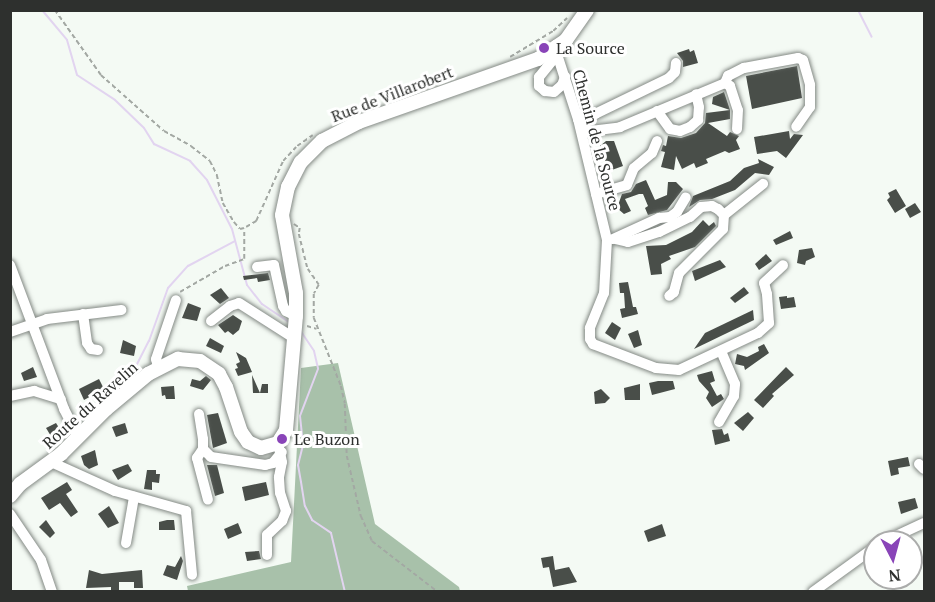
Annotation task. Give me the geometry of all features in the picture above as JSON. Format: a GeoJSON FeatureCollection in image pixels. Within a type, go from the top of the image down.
{"type":"FeatureCollection","features":[{"type":"Feature","properties":{"kind":"main road","name":"Rue de Villarobert"},"geometry":{"type":"LineString","coordinates":[[296,327],[296,293],[282,215],[293,174],[304,148],[359,122],[524,64],[575,30],[586,10]]}},
{"type":"Feature","properties":{"kind":"main road"},"geometry":{"type":"LineString","coordinates":[[280,448],[286,429],[296,327]]}},
{"type":"Feature","properties":{"kind":"main road","name":"Route du Ravelin"},"geometry":{"type":"LineString","coordinates":[[10,498],[20,484],[51,462],[106,409],[158,367],[186,358],[207,364],[219,374],[244,437],[256,447],[280,448]]}},
{"type":"Feature","properties":{"kind":"main road"},"geometry":{"type":"LineString","coordinates":[[10,498],[10,508]]}},
{"type":"Feature","properties":{"kind":"street","name":"Chemin de la Source"},"geometry":{"type":"LineString","coordinates":[[557,42],[582,132],[596,194],[611,239],[604,293],[590,328],[590,339],[593,344],[656,368],[679,370],[721,351]]}},
{"type":"Feature","properties":{"kind":"street"},"geometry":{"type":"LineString","coordinates":[[557,42],[552,61],[539,77],[539,86],[545,91],[554,92],[562,85],[565,77]]}},
{"type":"Feature","properties":{"kind":"street"},"geometry":{"type":"LineString","coordinates":[[582,132],[620,127],[725,83],[728,76],[744,68],[798,58],[803,60],[810,86],[810,107],[796,127]]}},
{"type":"Feature","properties":{"kind":"street"},"geometry":{"type":"LineString","coordinates":[[578,119],[595,114],[669,78],[675,72],[676,63]]}},
{"type":"Feature","properties":{"kind":"street"},"geometry":{"type":"LineString","coordinates":[[725,83],[730,86],[738,110],[737,129]]}},
{"type":"Feature","properties":{"kind":"street"},"geometry":{"type":"LineString","coordinates":[[657,111],[670,129],[690,128],[698,120],[699,107],[696,94]]}},
{"type":"Feature","properties":{"kind":"street"},"geometry":{"type":"LineString","coordinates":[[596,194],[627,185],[634,168],[652,153],[657,141]]}},
{"type":"Feature","properties":{"kind":"street"},"geometry":{"type":"LineString","coordinates":[[669,296],[674,292],[679,273],[723,229],[724,215],[763,184]]}},
{"type":"Feature","properties":{"kind":"street"},"geometry":{"type":"LineString","coordinates":[[611,239],[659,218],[670,217],[677,212],[686,197]]}},
{"type":"Feature","properties":{"kind":"street"},"geometry":{"type":"LineString","coordinates":[[611,239],[628,242],[659,232],[690,217],[701,207],[712,206],[724,215]]}},
{"type":"Feature","properties":{"kind":"street"},"geometry":{"type":"LineString","coordinates":[[10,265],[60,399],[78,437]]}},
{"type":"Feature","properties":{"kind":"street"},"geometry":{"type":"LineString","coordinates":[[719,422],[734,396],[735,384],[721,351],[759,333],[769,322],[764,283],[783,265]]}},
{"type":"Feature","properties":{"kind":"street"},"geometry":{"type":"LineString","coordinates":[[257,267],[274,266],[283,306],[296,327]]}},
{"type":"Feature","properties":{"kind":"street"},"geometry":{"type":"LineString","coordinates":[[158,367],[156,359],[176,300]]}},
{"type":"Feature","properties":{"kind":"street"},"geometry":{"type":"LineString","coordinates":[[211,321],[230,306],[239,303],[296,327]]}},
{"type":"Feature","properties":{"kind":"street"},"geometry":{"type":"LineString","coordinates":[[10,332],[47,319],[121,310]]}},
{"type":"Feature","properties":{"kind":"street"},"geometry":{"type":"LineString","coordinates":[[83,314],[87,343],[91,349],[98,350]]}},
{"type":"Feature","properties":{"kind":"street"},"geometry":{"type":"LineString","coordinates":[[10,396],[34,391],[60,399]]}},
{"type":"Feature","properties":{"kind":"street"},"geometry":{"type":"LineString","coordinates":[[199,414],[202,449],[197,458],[208,500]]}},
{"type":"Feature","properties":{"kind":"street"},"geometry":{"type":"LineString","coordinates":[[202,449],[211,457],[265,465],[273,464],[280,448]]}},
{"type":"Feature","properties":{"kind":"street"},"geometry":{"type":"LineString","coordinates":[[267,555],[267,535],[282,521],[286,511],[279,477],[280,448]]}},
{"type":"Feature","properties":{"kind":"street"},"geometry":{"type":"LineString","coordinates":[[51,462],[134,497],[186,511],[192,575]]}},
{"type":"Feature","properties":{"kind":"street"},"geometry":{"type":"LineString","coordinates":[[126,543],[134,497]]}},
{"type":"Feature","properties":{"kind":"street"},"geometry":{"type":"LineString","coordinates":[[10,514],[41,560],[52,591]]}},
{"type":"Feature","properties":{"kind":"street"},"geometry":{"type":"LineString","coordinates":[[909,530],[924,523]]}},
{"type":"Feature","properties":{"kind":"street"},"geometry":{"type":"LineString","coordinates":[[813,591],[863,556]]}},
{"type":"Feature","properties":{"kind":"path"},"geometry":{"type":"LineString","coordinates":[[55,10],[101,75],[164,131],[191,146],[210,161],[217,175],[223,203],[240,229],[256,221],[283,161],[304,148],[318,131]]}},
{"type":"Feature","properties":{"kind":"path"},"geometry":{"type":"LineString","coordinates":[[502,60],[524,51],[553,31],[573,10]]}},
{"type":"Feature","properties":{"kind":"path"},"geometry":{"type":"LineString","coordinates":[[293,217],[296,226],[300,228],[299,234],[308,269],[319,285],[315,290],[313,310],[318,329],[341,386],[345,404],[347,456],[360,516],[372,541],[438,591]]}},
{"type":"Feature","properties":{"kind":"path"},"geometry":{"type":"LineString","coordinates":[[176,300],[180,290],[244,259],[244,228]]}},
{"type":"Feature","properties":{"kind":"path"},"geometry":{"type":"LineString","coordinates":[[296,327],[318,329]]}},
{"type":"Feature","properties":{"kind":"green space"},"geometry":{"type":"Polygon","coordinates":[[[338,363],[375,524],[459,587],[460,591],[188,591],[187,586],[291,562],[301,368],[338,363]]]}},
{"type":"Feature","properties":{"kind":"building"},"geometry":{"type":"Polygon","coordinates":[[[689,49],[690,52],[694,50],[698,63],[683,67],[683,61],[677,53],[689,49]]]}},
{"type":"Feature","properties":{"kind":"building"},"geometry":{"type":"Polygon","coordinates":[[[797,66],[802,98],[752,109],[746,76],[797,66]]]}},
{"type":"Feature","properties":{"kind":"building"},"geometry":{"type":"Polygon","coordinates":[[[724,92],[730,110],[712,104],[713,97],[724,92]]]}},
{"type":"Feature","properties":{"kind":"building"},"geometry":{"type":"Polygon","coordinates":[[[730,110],[730,119],[708,123],[727,136],[730,132],[739,136],[736,140],[740,149],[729,153],[725,151],[706,159],[708,163],[696,168],[694,163],[682,169],[676,156],[674,170],[661,167],[665,152],[661,151],[663,145],[666,146],[668,136],[681,138],[696,133],[705,123],[706,113],[730,110]]]}},
{"type":"Feature","properties":{"kind":"building"},"geometry":{"type":"Polygon","coordinates":[[[789,131],[790,139],[794,134],[803,135],[786,158],[777,151],[757,154],[754,137],[789,131]]]}},
{"type":"Feature","properties":{"kind":"building"},"geometry":{"type":"Polygon","coordinates":[[[606,141],[614,141],[623,166],[609,171],[600,146],[606,141]]]}},
{"type":"Feature","properties":{"kind":"building"},"geometry":{"type":"Polygon","coordinates":[[[758,159],[774,167],[769,175],[755,173],[735,190],[712,199],[700,200],[689,207],[693,196],[730,181],[744,168],[759,163],[758,159]]]}},
{"type":"Feature","properties":{"kind":"building"},"geometry":{"type":"Polygon","coordinates":[[[646,180],[655,200],[667,195],[668,182],[676,182],[683,189],[667,210],[648,215],[645,208],[648,206],[643,194],[625,199],[631,211],[624,214],[617,208],[622,194],[631,192],[636,184],[646,180]]]}},
{"type":"Feature","properties":{"kind":"building"},"geometry":{"type":"Polygon","coordinates":[[[896,189],[906,206],[895,213],[887,200],[890,197],[888,193],[896,189]]]}},
{"type":"Feature","properties":{"kind":"building"},"geometry":{"type":"Polygon","coordinates":[[[915,203],[921,212],[910,218],[905,209],[915,203]]]}},
{"type":"Feature","properties":{"kind":"building"},"geometry":{"type":"Polygon","coordinates":[[[703,220],[709,226],[714,222],[716,226],[695,247],[669,256],[671,259],[661,264],[662,274],[651,275],[646,246],[666,245],[692,232],[703,220]]]}},
{"type":"Feature","properties":{"kind":"building"},"geometry":{"type":"Polygon","coordinates":[[[790,231],[793,238],[776,245],[773,240],[790,231]]]}},
{"type":"Feature","properties":{"kind":"building"},"geometry":{"type":"Polygon","coordinates":[[[812,248],[815,257],[806,261],[805,265],[797,263],[799,250],[812,248]]]}},
{"type":"Feature","properties":{"kind":"building"},"geometry":{"type":"Polygon","coordinates":[[[766,254],[772,261],[759,270],[755,264],[766,254]]]}},
{"type":"Feature","properties":{"kind":"building"},"geometry":{"type":"Polygon","coordinates":[[[720,260],[726,267],[695,281],[692,271],[720,260]]]}},
{"type":"Feature","properties":{"kind":"building"},"geometry":{"type":"Polygon","coordinates":[[[268,273],[270,280],[258,282],[257,278],[244,280],[243,276],[268,273]]]}},
{"type":"Feature","properties":{"kind":"building"},"geometry":{"type":"Polygon","coordinates":[[[628,282],[633,307],[636,307],[638,314],[622,318],[620,309],[625,308],[624,293],[620,293],[619,283],[628,282]]]}},
{"type":"Feature","properties":{"kind":"building"},"geometry":{"type":"Polygon","coordinates":[[[744,287],[749,293],[735,303],[730,298],[744,287]]]}},
{"type":"Feature","properties":{"kind":"building"},"geometry":{"type":"Polygon","coordinates":[[[221,288],[229,298],[220,304],[210,295],[221,288]]]}},
{"type":"Feature","properties":{"kind":"building"},"geometry":{"type":"Polygon","coordinates":[[[787,296],[787,298],[794,297],[796,307],[781,309],[779,297],[787,296]]]}},
{"type":"Feature","properties":{"kind":"building"},"geometry":{"type":"Polygon","coordinates":[[[188,303],[201,308],[197,321],[182,318],[188,303]]]}},
{"type":"Feature","properties":{"kind":"building"},"geometry":{"type":"Polygon","coordinates":[[[753,310],[754,320],[694,349],[705,333],[753,310]]]}},
{"type":"Feature","properties":{"kind":"building"},"geometry":{"type":"Polygon","coordinates":[[[233,315],[242,321],[239,330],[233,335],[228,331],[225,333],[218,325],[233,315]]]}},
{"type":"Feature","properties":{"kind":"building"},"geometry":{"type":"Polygon","coordinates":[[[612,322],[621,328],[615,340],[605,333],[612,322]]]}},
{"type":"Feature","properties":{"kind":"building"},"geometry":{"type":"Polygon","coordinates":[[[638,330],[642,345],[634,348],[628,334],[638,330]]]}},
{"type":"Feature","properties":{"kind":"building"},"geometry":{"type":"Polygon","coordinates":[[[210,338],[224,346],[221,353],[206,346],[210,338]]]}},
{"type":"Feature","properties":{"kind":"building"},"geometry":{"type":"Polygon","coordinates":[[[123,340],[136,346],[134,356],[120,353],[123,340]]]}},
{"type":"Feature","properties":{"kind":"building"},"geometry":{"type":"Polygon","coordinates":[[[764,344],[769,353],[745,370],[744,366],[735,364],[737,354],[747,357],[759,351],[758,347],[764,344]]]}},
{"type":"Feature","properties":{"kind":"building"},"geometry":{"type":"Polygon","coordinates":[[[236,352],[246,358],[252,372],[238,376],[235,369],[238,368],[236,364],[240,362],[236,352]]]}},
{"type":"Feature","properties":{"kind":"building"},"geometry":{"type":"Polygon","coordinates":[[[33,367],[37,377],[24,381],[21,373],[33,367]]]}},
{"type":"Feature","properties":{"kind":"building"},"geometry":{"type":"Polygon","coordinates":[[[786,367],[794,375],[772,394],[774,396],[763,408],[754,400],[786,367]]]}},
{"type":"Feature","properties":{"kind":"building"},"geometry":{"type":"Polygon","coordinates":[[[712,371],[715,381],[710,383],[717,396],[721,394],[724,399],[712,407],[706,398],[709,392],[699,381],[697,375],[712,371]]]}},
{"type":"Feature","properties":{"kind":"building"},"geometry":{"type":"Polygon","coordinates":[[[252,375],[260,393],[253,393],[252,375]]]}},
{"type":"Feature","properties":{"kind":"building"},"geometry":{"type":"Polygon","coordinates":[[[206,376],[211,380],[203,390],[190,386],[192,379],[200,381],[206,376]]]}},
{"type":"Feature","properties":{"kind":"building"},"geometry":{"type":"Polygon","coordinates":[[[99,379],[104,389],[84,400],[79,389],[99,379]]]}},
{"type":"Feature","properties":{"kind":"building"},"geometry":{"type":"Polygon","coordinates":[[[673,381],[675,389],[652,395],[649,383],[673,381]]]}},
{"type":"Feature","properties":{"kind":"building"},"geometry":{"type":"Polygon","coordinates":[[[262,384],[268,384],[268,393],[260,393],[262,384]]]}},
{"type":"Feature","properties":{"kind":"building"},"geometry":{"type":"Polygon","coordinates":[[[640,384],[640,400],[625,400],[624,388],[640,384]]]}},
{"type":"Feature","properties":{"kind":"building"},"geometry":{"type":"Polygon","coordinates":[[[174,386],[175,399],[166,399],[165,395],[162,396],[161,387],[174,386]]]}},
{"type":"Feature","properties":{"kind":"building"},"geometry":{"type":"Polygon","coordinates":[[[601,389],[610,398],[605,403],[595,404],[594,392],[601,389]]]}},
{"type":"Feature","properties":{"kind":"building"},"geometry":{"type":"Polygon","coordinates":[[[748,412],[754,418],[743,431],[734,423],[748,412]]]}},
{"type":"Feature","properties":{"kind":"building"},"geometry":{"type":"Polygon","coordinates":[[[218,413],[227,443],[213,448],[207,415],[218,413]]]}},
{"type":"Feature","properties":{"kind":"building"},"geometry":{"type":"Polygon","coordinates":[[[56,423],[64,436],[54,441],[46,428],[56,423]]]}},
{"type":"Feature","properties":{"kind":"building"},"geometry":{"type":"Polygon","coordinates":[[[125,423],[128,433],[116,437],[112,427],[125,423]]]}},
{"type":"Feature","properties":{"kind":"building"},"geometry":{"type":"Polygon","coordinates":[[[722,429],[724,435],[728,433],[730,441],[715,445],[712,430],[722,429]]]}},
{"type":"Feature","properties":{"kind":"building"},"geometry":{"type":"Polygon","coordinates":[[[95,450],[98,465],[89,469],[84,465],[81,456],[95,450]]]}},
{"type":"Feature","properties":{"kind":"building"},"geometry":{"type":"Polygon","coordinates":[[[908,457],[910,466],[898,468],[899,474],[891,476],[888,461],[908,457]]]}},
{"type":"Feature","properties":{"kind":"building"},"geometry":{"type":"Polygon","coordinates":[[[128,464],[132,471],[118,480],[112,470],[128,464]]]}},
{"type":"Feature","properties":{"kind":"building"},"geometry":{"type":"Polygon","coordinates":[[[207,465],[217,465],[224,493],[215,496],[207,465]]]}},
{"type":"Feature","properties":{"kind":"building"},"geometry":{"type":"Polygon","coordinates":[[[147,470],[156,470],[156,474],[160,474],[159,483],[152,482],[152,490],[144,489],[147,470]]]}},
{"type":"Feature","properties":{"kind":"building"},"geometry":{"type":"Polygon","coordinates":[[[67,482],[72,490],[66,494],[78,512],[71,517],[60,503],[49,510],[41,498],[67,482]]]}},
{"type":"Feature","properties":{"kind":"building"},"geometry":{"type":"Polygon","coordinates":[[[266,482],[269,495],[245,501],[242,487],[266,482]]]}},
{"type":"Feature","properties":{"kind":"building"},"geometry":{"type":"Polygon","coordinates":[[[915,498],[918,508],[901,514],[898,502],[915,498]]]}},
{"type":"Feature","properties":{"kind":"building"},"geometry":{"type":"Polygon","coordinates":[[[109,506],[119,523],[108,528],[98,514],[109,506]]]}},
{"type":"Feature","properties":{"kind":"building"},"geometry":{"type":"Polygon","coordinates":[[[46,520],[55,533],[50,538],[39,527],[46,520]]]}},
{"type":"Feature","properties":{"kind":"building"},"geometry":{"type":"Polygon","coordinates":[[[174,520],[175,530],[159,530],[159,522],[174,520]]]}},
{"type":"Feature","properties":{"kind":"building"},"geometry":{"type":"Polygon","coordinates":[[[238,523],[242,533],[228,539],[224,529],[238,523]]]}},
{"type":"Feature","properties":{"kind":"building"},"geometry":{"type":"Polygon","coordinates":[[[662,524],[666,536],[648,542],[644,531],[662,524]]]}},
{"type":"Feature","properties":{"kind":"building"},"geometry":{"type":"Polygon","coordinates":[[[259,551],[261,559],[247,561],[245,552],[259,551]]]}},
{"type":"Feature","properties":{"kind":"building"},"geometry":{"type":"Polygon","coordinates":[[[181,556],[183,561],[177,580],[163,575],[167,565],[175,567],[181,556]]]}},
{"type":"Feature","properties":{"kind":"building"},"geometry":{"type":"Polygon","coordinates":[[[553,556],[555,570],[569,567],[577,582],[553,587],[549,567],[543,568],[541,558],[553,556]]]}},
{"type":"Feature","properties":{"kind":"building"},"geometry":{"type":"Polygon","coordinates":[[[89,570],[102,574],[142,570],[143,588],[134,588],[134,582],[119,582],[119,590],[111,591],[111,587],[86,588],[89,570]]]}},
{"type":"Feature","properties":{"kind":"waterway","name":"Le Buzon"},"geometry":{"type":"LineString","coordinates":[[42,10],[67,40],[77,75],[115,100],[144,128],[154,144],[190,161],[207,180],[232,229],[247,285],[262,304],[290,323]]}},
{"type":"Feature","properties":{"kind":"waterway"},"geometry":{"type":"LineString","coordinates":[[858,10],[872,37]]}},
{"type":"Feature","properties":{"kind":"waterway"},"geometry":{"type":"LineString","coordinates":[[133,372],[149,341],[168,288],[188,266],[235,241]]}},
{"type":"Feature","properties":{"kind":"waterway","name":"Le Buzon"},"geometry":{"type":"LineString","coordinates":[[300,330],[314,351],[318,369],[300,416],[303,445],[298,465],[305,506],[312,520],[331,533],[345,592]]}},
{"type":"Feature","properties":{"kind":"place","name":"La Source"},"geometry":{"type":"Point","coordinates":[544,48]}},
{"type":"Feature","properties":{"kind":"place","name":"Le Buzon"},"geometry":{"type":"Point","coordinates":[282,439]}}]}
